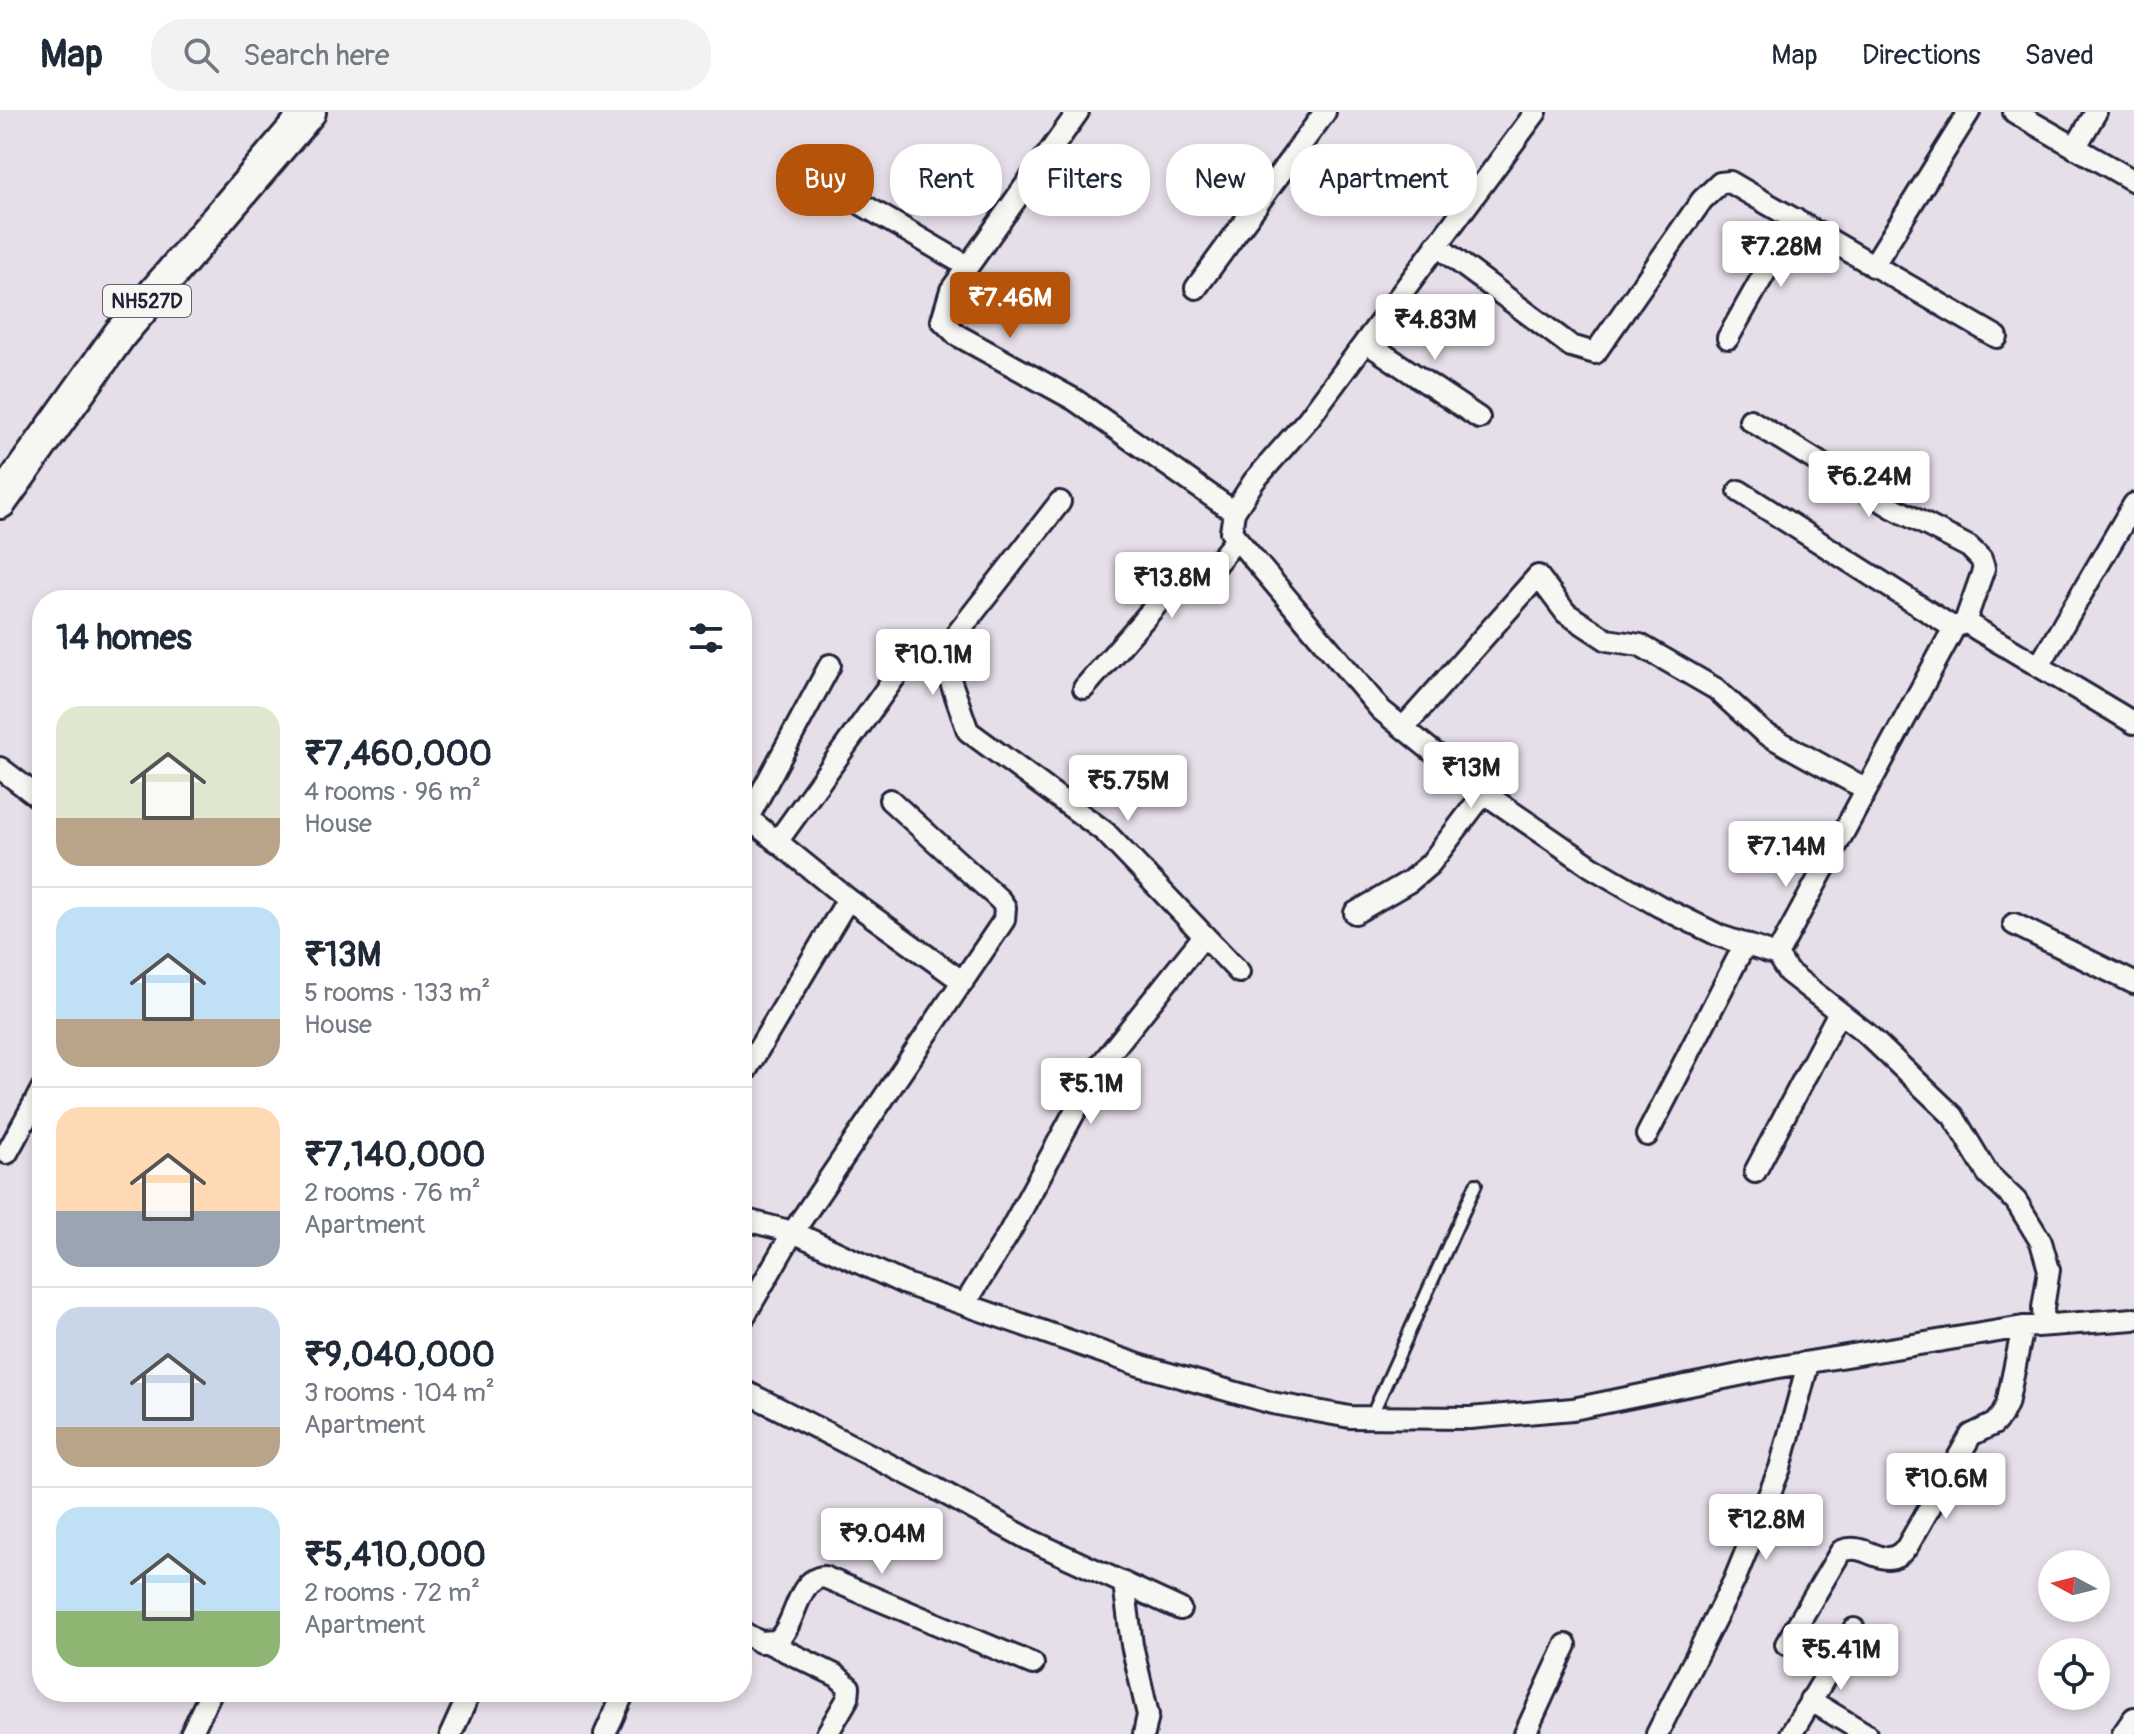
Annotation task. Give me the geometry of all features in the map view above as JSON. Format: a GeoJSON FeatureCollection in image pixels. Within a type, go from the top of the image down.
{"type":"FeatureCollection","features":[{"type":"Feature","properties":{"kind":"highway","name":"NH527D"},"geometry":{"type":"LineString","coordinates":[[0,502],[120,334],[309,112]]}},
{"type":"Feature","properties":{"kind":"street"},"geometry":{"type":"LineString","coordinates":[[1078,112],[967,266],[941,313],[950,331],[1075,400],[1234,512]]}},
{"type":"Feature","properties":{"kind":"street"},"geometry":{"type":"LineString","coordinates":[[1196,288],[1325,112]]}},
{"type":"Feature","properties":{"kind":"street"},"geometry":{"type":"LineString","coordinates":[[1536,112],[1367,343],[1309,418],[1254,481],[1234,512],[1231,532],[1235,541],[1381,710],[1484,793],[1619,882],[1684,918],[1777,955],[1788,972],[1866,1033],[1953,1116],[1988,1174],[2016,1201],[2041,1242],[2049,1270],[2043,1308],[2044,1324]]}},
{"type":"Feature","properties":{"kind":"street"},"geometry":{"type":"LineString","coordinates":[[1873,266],[1969,112]]}},
{"type":"Feature","properties":{"kind":"street"},"geometry":{"type":"LineString","coordinates":[[2014,112],[2134,181]]}},
{"type":"Feature","properties":{"kind":"street"},"geometry":{"type":"LineString","coordinates":[[2075,148],[2096,112]]}},
{"type":"Feature","properties":{"kind":"street"},"geometry":{"type":"LineString","coordinates":[[1436,245],[1571,346],[1595,353],[1702,200],[1720,183],[1741,187],[1997,337]]}},
{"type":"Feature","properties":{"kind":"street"},"geometry":{"type":"LineString","coordinates":[[874,211],[967,266]]}},
{"type":"Feature","properties":{"kind":"street"},"geometry":{"type":"LineString","coordinates":[[1728,338],[1795,219]]}},
{"type":"Feature","properties":{"kind":"street"},"geometry":{"type":"LineString","coordinates":[[1367,343],[1479,418]]}},
{"type":"Feature","properties":{"kind":"street"},"geometry":{"type":"LineString","coordinates":[[1750,420],[1890,506],[1976,553],[1984,568],[1960,625],[1865,789],[1777,955]]}},
{"type":"Feature","properties":{"kind":"street"},"geometry":{"type":"LineString","coordinates":[[1739,491],[1960,625],[2039,666],[2134,723]]}},
{"type":"Feature","properties":{"kind":"street"},"geometry":{"type":"LineString","coordinates":[[777,842],[912,653],[939,648],[963,629],[1060,502]]}},
{"type":"Feature","properties":{"kind":"street"},"geometry":{"type":"LineString","coordinates":[[2039,666],[2134,504]]}},
{"type":"Feature","properties":{"kind":"street"},"geometry":{"type":"LineString","coordinates":[[1084,688],[1165,595],[1175,588],[1200,583],[1235,541]]}},
{"type":"Feature","properties":{"kind":"street"},"geometry":{"type":"LineString","coordinates":[[1404,727],[1538,576],[1566,613],[1607,640],[1617,644],[1633,642],[1678,667],[1716,689],[1764,733],[1865,789]]}},
{"type":"Feature","properties":{"kind":"street"},"geometry":{"type":"LineString","coordinates":[[939,648],[968,731],[1105,832],[1239,972]]}},
{"type":"Feature","properties":{"kind":"street"},"geometry":{"type":"LineString","coordinates":[[752,811],[830,665]]}},
{"type":"Feature","properties":{"kind":"street"},"geometry":{"type":"LineString","coordinates":[[0,768],[32,792]]}},
{"type":"Feature","properties":{"kind":"street"},"geometry":{"type":"LineString","coordinates":[[1355,913],[1410,881],[1430,864],[1484,793]]}},
{"type":"Feature","properties":{"kind":"street"},"geometry":{"type":"LineString","coordinates":[[752,1303],[793,1232],[999,930],[1005,907],[890,800]]}},
{"type":"Feature","properties":{"kind":"street"},"geometry":{"type":"LineString","coordinates":[[752,828],[777,842],[848,899],[963,982]]}},
{"type":"Feature","properties":{"kind":"street"},"geometry":{"type":"LineString","coordinates":[[752,1060],[848,899]]}},
{"type":"Feature","properties":{"kind":"street"},"geometry":{"type":"LineString","coordinates":[[2014,924],[2134,983]]}},
{"type":"Feature","properties":{"kind":"street"},"geometry":{"type":"LineString","coordinates":[[965,1304],[1009,1233],[1099,1067],[1125,1030],[1203,937]]}},
{"type":"Feature","properties":{"kind":"street"},"geometry":{"type":"LineString","coordinates":[[1647,1135],[1745,944]]}},
{"type":"Feature","properties":{"kind":"street"},"geometry":{"type":"LineString","coordinates":[[1755,1172],[1839,1012]]}},
{"type":"Feature","properties":{"kind":"street"},"geometry":{"type":"LineString","coordinates":[[7,1153],[32,1107]]}},
{"type":"Feature","properties":{"kind":"street"},"geometry":{"type":"LineString","coordinates":[[752,1222],[793,1232],[903,1283],[1142,1366],[1272,1403],[1371,1417],[1470,1418],[1573,1409],[2023,1327],[2134,1319]]}},
{"type":"Feature","properties":{"kind":"street"},"geometry":{"type":"LineString","coordinates":[[1786,1644],[1841,1551],[1862,1550],[1888,1559],[1899,1556],[1907,1547],[1971,1435],[1994,1424],[2001,1416],[2007,1404],[2023,1327]]}},
{"type":"Feature","properties":{"kind":"street"},"geometry":{"type":"LineString","coordinates":[[1657,1734],[1740,1567],[1780,1468],[1808,1364]]}},
{"type":"Feature","properties":{"kind":"street"},"geometry":{"type":"LineString","coordinates":[[752,1395],[1030,1540],[1180,1609]]}},
{"type":"Feature","properties":{"kind":"street"},"geometry":{"type":"LineString","coordinates":[[769,1643],[782,1636],[806,1585],[824,1577],[1033,1664]]}},
{"type":"Feature","properties":{"kind":"street"},"geometry":{"type":"LineString","coordinates":[[1124,1583],[1132,1645],[1148,1715],[1144,1734]]}},
{"type":"Feature","properties":{"kind":"street"},"geometry":{"type":"LineString","coordinates":[[1791,1734],[1854,1629]]}},
{"type":"Feature","properties":{"kind":"street"},"geometry":{"type":"LineString","coordinates":[[752,1636],[837,1676],[849,1687],[848,1698],[827,1734]]}},
{"type":"Feature","properties":{"kind":"street"},"geometry":{"type":"LineString","coordinates":[[1525,1734],[1566,1645]]}},
{"type":"Feature","properties":{"kind":"street"},"geometry":{"type":"LineString","coordinates":[[1810,1700],[1866,1734]]}},
{"type":"Feature","properties":{"kind":"street"},"geometry":{"type":"LineString","coordinates":[[191,1734],[206,1702]]}},
{"type":"Feature","properties":{"kind":"street"},"geometry":{"type":"LineString","coordinates":[[451,1734],[465,1702]]}},
{"type":"Feature","properties":{"kind":"street"},"geometry":{"type":"LineString","coordinates":[[605,1734],[619,1702]]}},
{"type":"Feature","properties":{"kind":"street"},"geometry":{"type":"LineString","coordinates":[[2123,1734],[2134,1718]]}},
{"type":"Feature","properties":{"kind":"lane"},"geometry":{"type":"LineString","coordinates":[[1371,1417],[1476,1184]]}}]}
